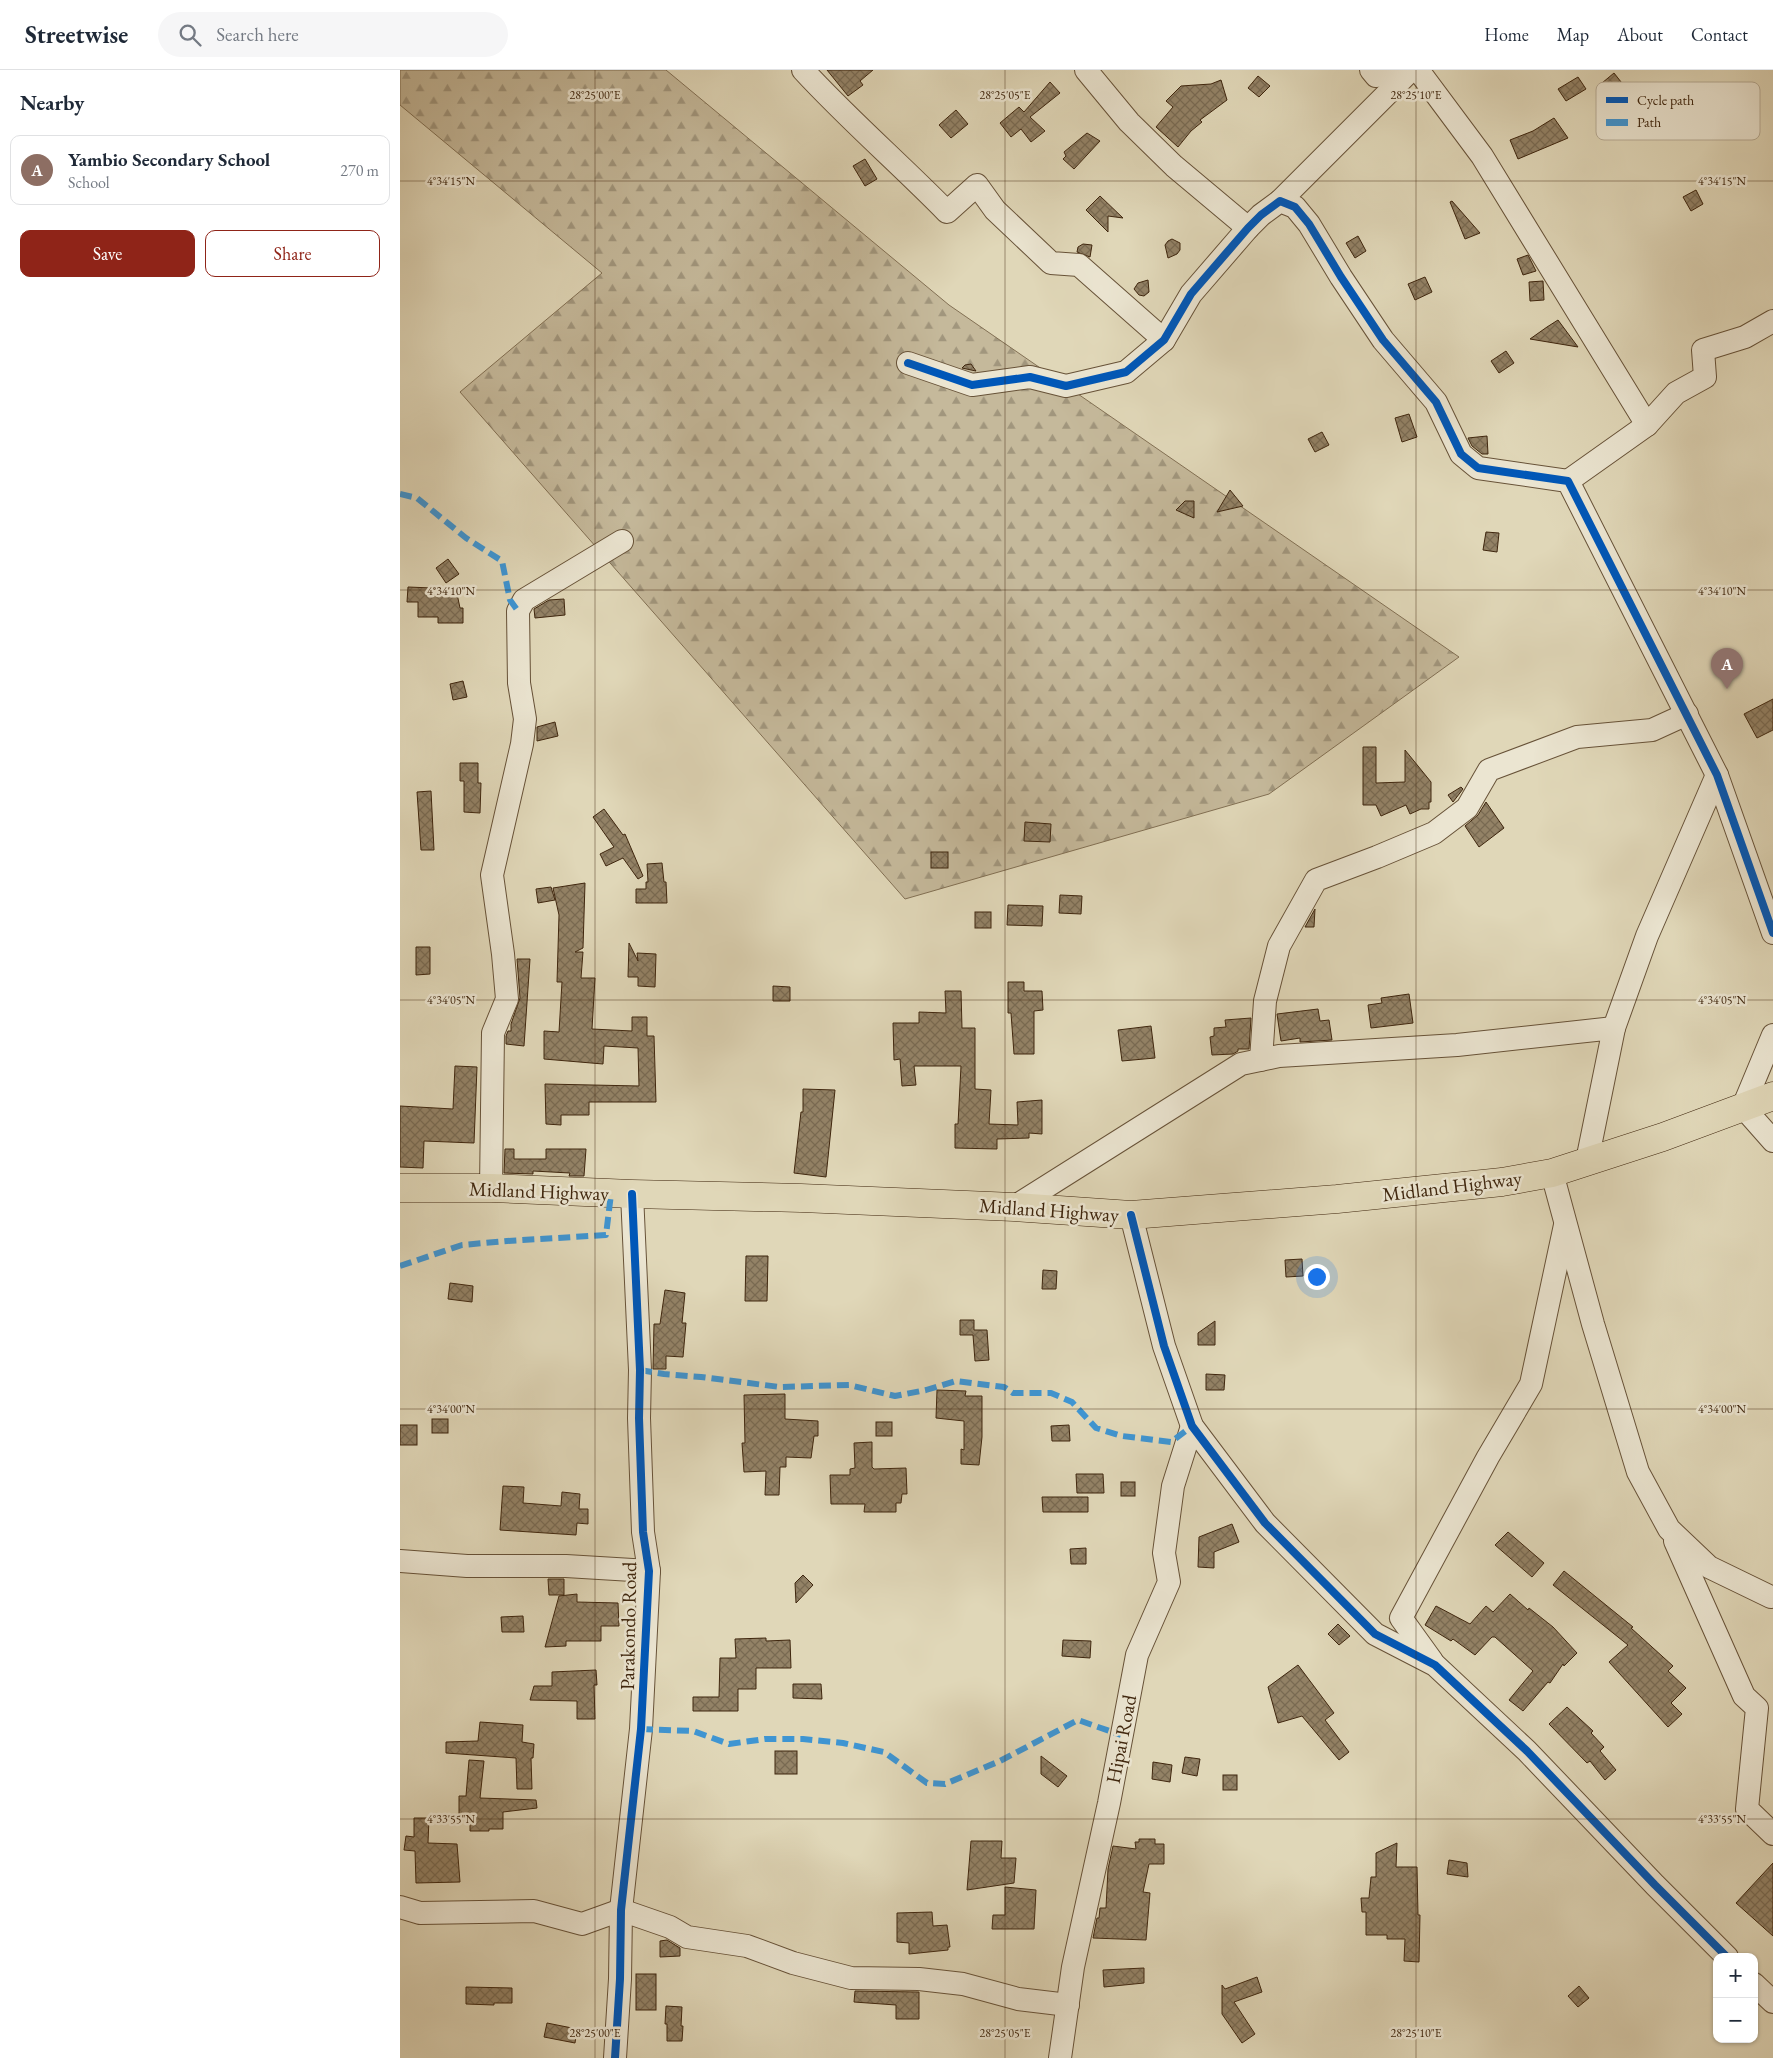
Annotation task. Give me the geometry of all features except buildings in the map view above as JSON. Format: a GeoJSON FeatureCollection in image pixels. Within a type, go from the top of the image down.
{"type":"FeatureCollection","features":[{"type":"Feature","properties":{"kind":"main road","name":"Midland Highway"},"geometry":{"type":"LineString","coordinates":[[400,1188],[491,1188],[801,1198],[1014,1207],[1131,1215],[1336,1199],[1502,1182],[1552,1173],[1662,1137],[1773,1096]]}},
{"type":"Feature","properties":{"kind":"street"},"geometry":{"type":"LineString","coordinates":[[803,70],[833,102],[884,149],[947,212],[977,185],[995,210],[1050,263],[1079,265],[1164,340]]}},
{"type":"Feature","properties":{"kind":"street"},"geometry":{"type":"LineString","coordinates":[[1086,70],[1129,122],[1174,166],[1248,228]]}},
{"type":"Feature","properties":{"kind":"street"},"geometry":{"type":"LineString","coordinates":[[1371,70],[1376,76],[1400,70]]}},
{"type":"Feature","properties":{"kind":"street"},"geometry":{"type":"LineString","coordinates":[[908,362],[972,385],[1030,377],[1066,386],[1126,372],[1164,340],[1191,294],[1248,228],[1261,215],[1280,201],[1411,70]]}},
{"type":"Feature","properties":{"kind":"street"},"geometry":{"type":"LineString","coordinates":[[1418,70],[1482,156],[1648,425]]}},
{"type":"Feature","properties":{"kind":"street"},"geometry":{"type":"LineString","coordinates":[[1280,201],[1295,207],[1309,224],[1341,277],[1383,340],[1436,402],[1461,454],[1478,468],[1568,481],[1648,425],[1676,393],[1705,377],[1703,350],[1745,337],[1773,322]]}},
{"type":"Feature","properties":{"kind":"street"},"geometry":{"type":"LineString","coordinates":[[1568,481],[1717,775],[1773,933]]}},
{"type":"Feature","properties":{"kind":"street"},"geometry":{"type":"LineString","coordinates":[[491,1188],[493,1034],[507,999],[492,875],[522,744],[525,719],[519,683],[518,611],[524,600],[622,540]]}},
{"type":"Feature","properties":{"kind":"street"},"geometry":{"type":"LineString","coordinates":[[1261,1060],[1265,1001],[1279,946],[1316,880],[1377,858],[1434,833],[1467,808],[1489,770],[1577,737],[1652,730],[1687,714]]}},
{"type":"Feature","properties":{"kind":"street"},"geometry":{"type":"LineString","coordinates":[[1587,1161],[1614,1028],[1648,936],[1717,775]]}},
{"type":"Feature","properties":{"kind":"street"},"geometry":{"type":"LineString","coordinates":[[1014,1207],[1241,1064],[1279,1056],[1457,1045],[1614,1028]]}},
{"type":"Feature","properties":{"kind":"street"},"geometry":{"type":"LineString","coordinates":[[1773,1035],[1743,1108],[1773,1140]]}},
{"type":"Feature","properties":{"kind":"street"},"geometry":{"type":"LineString","coordinates":[[1552,1173],[1593,1324],[1638,1472],[1698,1588],[1721,1650],[1744,1696],[1757,1708],[1747,1809],[1773,1834]]}},
{"type":"Feature","properties":{"kind":"street","name":"Parakondo Road"},"geometry":{"type":"LineString","coordinates":[[614,2058],[620,1979],[621,1910],[641,1730],[649,1571],[643,1532],[639,1418],[640,1370],[632,1194]]}},
{"type":"Feature","properties":{"kind":"street"},"geometry":{"type":"LineString","coordinates":[[1131,1215],[1164,1346],[1192,1426],[1265,1523],[1375,1634],[1435,1666]]}},
{"type":"Feature","properties":{"kind":"street"},"geometry":{"type":"LineString","coordinates":[[1565,1222],[1531,1384],[1488,1457],[1401,1618],[1435,1666],[1527,1751],[1723,1953]]}},
{"type":"Feature","properties":{"kind":"street","name":"Hipai Road"},"geometry":{"type":"LineString","coordinates":[[1060,2058],[1073,1967],[1109,1803],[1138,1655],[1169,1582],[1164,1553],[1173,1486],[1192,1426]]}},
{"type":"Feature","properties":{"kind":"street"},"geometry":{"type":"LineString","coordinates":[[1669,1529],[1709,1567],[1771,1597]]}},
{"type":"Feature","properties":{"kind":"street"},"geometry":{"type":"LineString","coordinates":[[400,1561],[467,1566],[566,1566],[649,1571]]}},
{"type":"Feature","properties":{"kind":"street"},"geometry":{"type":"LineString","coordinates":[[400,1907],[420,1913],[534,1911],[582,1924],[621,1910],[670,1927],[687,1937],[747,1946],[792,1963],[851,1978],[919,1979],[963,1984],[1018,1999],[1068,2004]]}},
{"type":"Feature","properties":{"kind":"street"},"geometry":{"type":"LineString","coordinates":[[1758,1988],[1773,2002]]}},
{"type":"Feature","properties":{"kind":"green space"},"geometry":{"type":"Polygon","coordinates":[[[400,70],[666,70],[949,305],[1459,657],[1269,794],[905,899],[460,392],[602,273],[400,105],[400,70]]]}},
{"type":"Feature","properties":{"kind":"marked path"},"geometry":{"type":"LineString","coordinates":[[400,494],[417,498],[466,538],[502,561],[510,600],[518,611]]}},
{"type":"Feature","properties":{"kind":"marked path"},"geometry":{"type":"LineString","coordinates":[[400,1266],[462,1245],[606,1235],[611,1194]]}},
{"type":"Feature","properties":{"kind":"marked path"},"geometry":{"type":"LineString","coordinates":[[640,1370],[780,1387],[849,1385],[895,1396],[926,1390],[956,1381],[1004,1387],[1013,1393],[1051,1393],[1072,1402],[1096,1428],[1122,1436],[1171,1442],[1192,1426]]}},
{"type":"Feature","properties":{"kind":"marked path"},"geometry":{"type":"LineString","coordinates":[[641,1729],[693,1731],[729,1744],[765,1739],[803,1739],[843,1743],[884,1752],[927,1783],[945,1784],[1000,1761],[1078,1720],[1121,1735]]}},
{"type":"Feature","properties":{"kind":"cycle path"},"geometry":{"type":"LineString","coordinates":[[908,363],[972,385],[1030,377],[1066,386],[1126,372],[1164,340],[1191,294],[1261,215],[1280,201],[1295,207],[1309,224],[1341,277],[1383,340],[1436,402],[1461,454],[1478,468],[1568,481],[1717,775],[1773,933]]}},
{"type":"Feature","properties":{"kind":"cycle path"},"geometry":{"type":"LineString","coordinates":[[615,2058],[620,1979],[621,1910],[641,1729],[649,1571],[643,1532],[639,1418],[640,1370],[632,1194]]}},
{"type":"Feature","properties":{"kind":"cycle path"},"geometry":{"type":"LineString","coordinates":[[1131,1215],[1164,1346],[1192,1426],[1265,1523],[1375,1634],[1435,1665],[1527,1751],[1723,1953]]}},
{"type":"Feature","properties":{"kind":"place","name":"Yambio Secondary School"},"geometry":{"type":"Point","coordinates":[1727,689]}}]}
